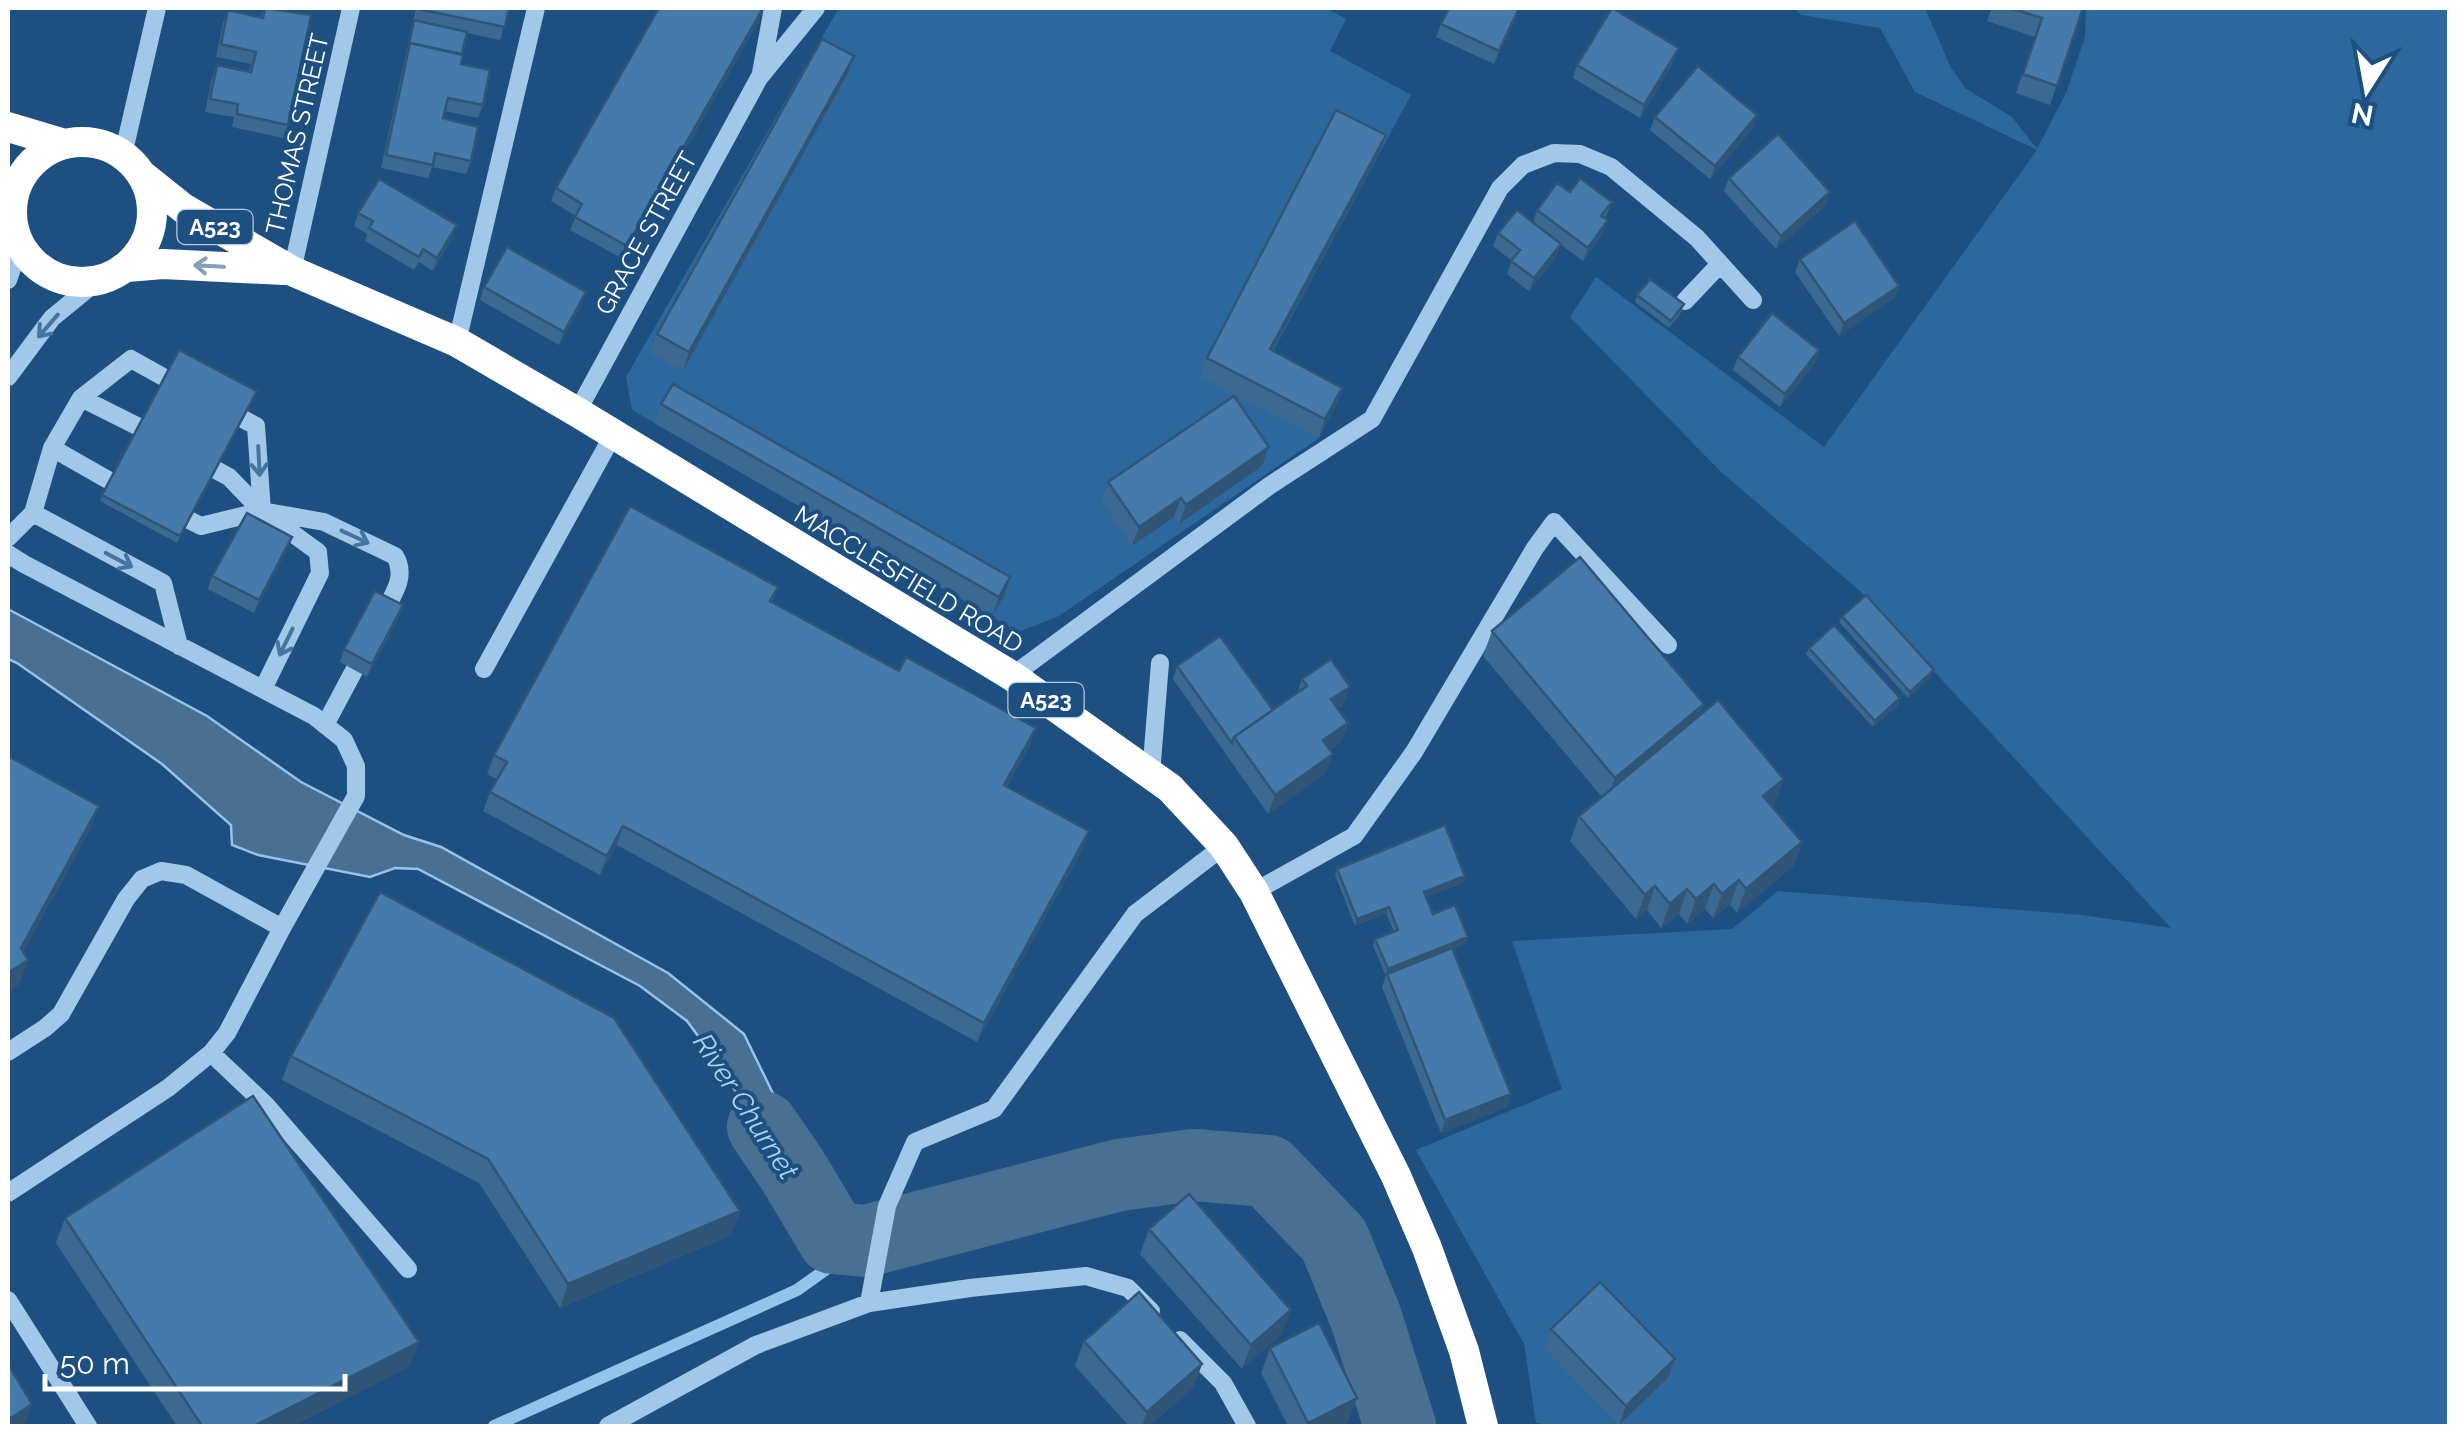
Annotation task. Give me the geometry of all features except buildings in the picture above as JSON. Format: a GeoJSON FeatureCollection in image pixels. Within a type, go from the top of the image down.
{"type":"FeatureCollection","features":[{"type":"Feature","properties":{"kind":"highway"},"geometry":{"type":"LineString","coordinates":[[8,127],[66,144],[95,143],[133,166],[152,200],[152,225],[143,248],[127,267],[96,282],[66,281],[39,268],[14,232],[12,208],[17,186],[28,167],[45,152],[66,144]]}},
{"type":"Feature","properties":{"kind":"highway","name":"MACCLESFIELD ROAD"},"geometry":{"type":"LineString","coordinates":[[133,166],[183,208],[292,271],[456,342],[577,412],[1012,676],[1170,788],[1224,846],[1254,892],[1396,1176],[1464,1351],[1483,1426]]}},
{"type":"Feature","properties":{"kind":"highway","name":"MACCLESFIELD ROAD"},"geometry":{"type":"LineString","coordinates":[[127,267],[163,264],[292,271]]}},
{"type":"Feature","properties":{"kind":"street"},"geometry":{"type":"LineString","coordinates":[[133,166],[157,8]]}},
{"type":"Feature","properties":{"kind":"street","name":"THOMAS STREET"},"geometry":{"type":"LineString","coordinates":[[292,271],[351,8]]}},
{"type":"Feature","properties":{"kind":"street"},"geometry":{"type":"LineString","coordinates":[[456,342],[536,8]]}},
{"type":"Feature","properties":{"kind":"street"},"geometry":{"type":"LineString","coordinates":[[760,78],[773,8]]}},
{"type":"Feature","properties":{"kind":"street"},"geometry":{"type":"LineString","coordinates":[[760,78],[816,8]]}},
{"type":"Feature","properties":{"kind":"street","name":"GRACE STREET"},"geometry":{"type":"LineString","coordinates":[[577,412],[760,78]]}},
{"type":"Feature","properties":{"kind":"street"},"geometry":{"type":"LineString","coordinates":[[1012,676],[1269,486],[1372,419],[1500,188],[1523,165],[1554,153],[1580,154],[1611,167],[1697,238],[1753,300]]}},
{"type":"Feature","properties":{"kind":"street"},"geometry":{"type":"LineString","coordinates":[[8,280],[14,232]]}},
{"type":"Feature","properties":{"kind":"street"},"geometry":{"type":"LineString","coordinates":[[1685,300],[1720,264]]}},
{"type":"Feature","properties":{"kind":"street"},"geometry":{"type":"LineString","coordinates":[[8,377],[52,318],[96,282]]}},
{"type":"Feature","properties":{"kind":"street"},"geometry":{"type":"LineString","coordinates":[[8,538],[33,513],[52,448],[81,398],[130,359],[165,378]]}},
{"type":"Feature","properties":{"kind":"street"},"geometry":{"type":"LineString","coordinates":[[81,398],[139,427]]}},
{"type":"Feature","properties":{"kind":"street"},"geometry":{"type":"LineString","coordinates":[[243,419],[256,426],[262,511]]}},
{"type":"Feature","properties":{"kind":"street"},"geometry":{"type":"LineString","coordinates":[[484,669],[614,435]]}},
{"type":"Feature","properties":{"kind":"street"},"geometry":{"type":"LineString","coordinates":[[52,448],[110,481]]}},
{"type":"Feature","properties":{"kind":"street"},"geometry":{"type":"LineString","coordinates":[[216,470],[230,477],[262,511],[318,552],[320,573],[263,690]]}},
{"type":"Feature","properties":{"kind":"street"},"geometry":{"type":"LineString","coordinates":[[189,520],[201,526],[262,511],[324,522],[395,556],[401,566],[400,580],[326,725]]}},
{"type":"Feature","properties":{"kind":"street"},"geometry":{"type":"LineString","coordinates":[[33,513],[163,583],[180,646]]}},
{"type":"Feature","properties":{"kind":"street"},"geometry":{"type":"LineString","coordinates":[[1254,892],[1354,836],[1414,752],[1554,522],[1668,645]]}},
{"type":"Feature","properties":{"kind":"street"},"geometry":{"type":"LineString","coordinates":[[8,554],[314,716],[344,740],[356,766],[356,796],[227,1033],[211,1053],[168,1088],[8,1193]]}},
{"type":"Feature","properties":{"kind":"street"},"geometry":{"type":"LineString","coordinates":[[1151,774],[1160,663]]}},
{"type":"Feature","properties":{"kind":"street"},"geometry":{"type":"LineString","coordinates":[[869,1303],[888,1206],[916,1142],[994,1109],[1135,914],[1224,846]]}},
{"type":"Feature","properties":{"kind":"street"},"geometry":{"type":"LineString","coordinates":[[8,1052],[61,1014],[126,899],[142,878],[161,871],[186,875],[282,928]]}},
{"type":"Feature","properties":{"kind":"street"},"geometry":{"type":"LineString","coordinates":[[211,1053],[265,1104],[408,1269]]}},
{"type":"Feature","properties":{"kind":"street"},"geometry":{"type":"LineString","coordinates":[[608,1426],[756,1345],[869,1303],[1086,1276],[1128,1288],[1222,1383],[1247,1426]]}},
{"type":"Feature","properties":{"kind":"street"},"geometry":{"type":"LineString","coordinates":[[8,1300],[88,1426]]}},
{"type":"Feature","properties":{"kind":"shaded area"},"geometry":{"type":"Polygon","coordinates":[[[839,8],[1326,8],[1346,19],[1330,51],[1411,95],[1270,356],[1342,392],[1319,438],[1059,616],[1018,632],[632,410],[626,377],[839,8]]]}},
{"type":"Feature","properties":{"kind":"shaded area"},"geometry":{"type":"Polygon","coordinates":[[[1793,8],[1925,8],[1950,66],[1965,88],[2012,117],[2037,149],[2066,93],[2085,37],[2086,8],[2449,8],[2449,1426],[1536,1423],[1524,1344],[1416,1150],[1562,1089],[1512,941],[1732,929],[1778,891],[2082,915],[2171,928],[1860,591],[1720,471],[1570,317],[1596,277],[1824,447],[2037,150],[1915,92],[1880,28],[1802,15],[1793,8]]]}},
{"type":"Feature","properties":{"kind":"water"},"geometry":{"type":"Polygon","coordinates":[[[8,609],[207,716],[301,782],[404,835],[441,847],[668,973],[744,1034],[822,1194],[812,1230],[789,1195],[728,1077],[687,1021],[640,986],[418,869],[395,868],[370,877],[258,855],[232,845],[231,825],[162,764],[8,659],[8,609]]]}},
{"type":"Feature","properties":{"kind":"waterway","name":"River Churnet"},"geometry":{"type":"LineString","coordinates":[[763,1127],[833,1238],[866,1241],[1119,1175],[1194,1165],[1268,1171],[1334,1240],[1366,1318],[1400,1426]]}},
{"type":"Feature","properties":{"kind":"waterway"},"geometry":{"type":"LineString","coordinates":[[494,1426],[797,1290],[866,1241]]}}]}
